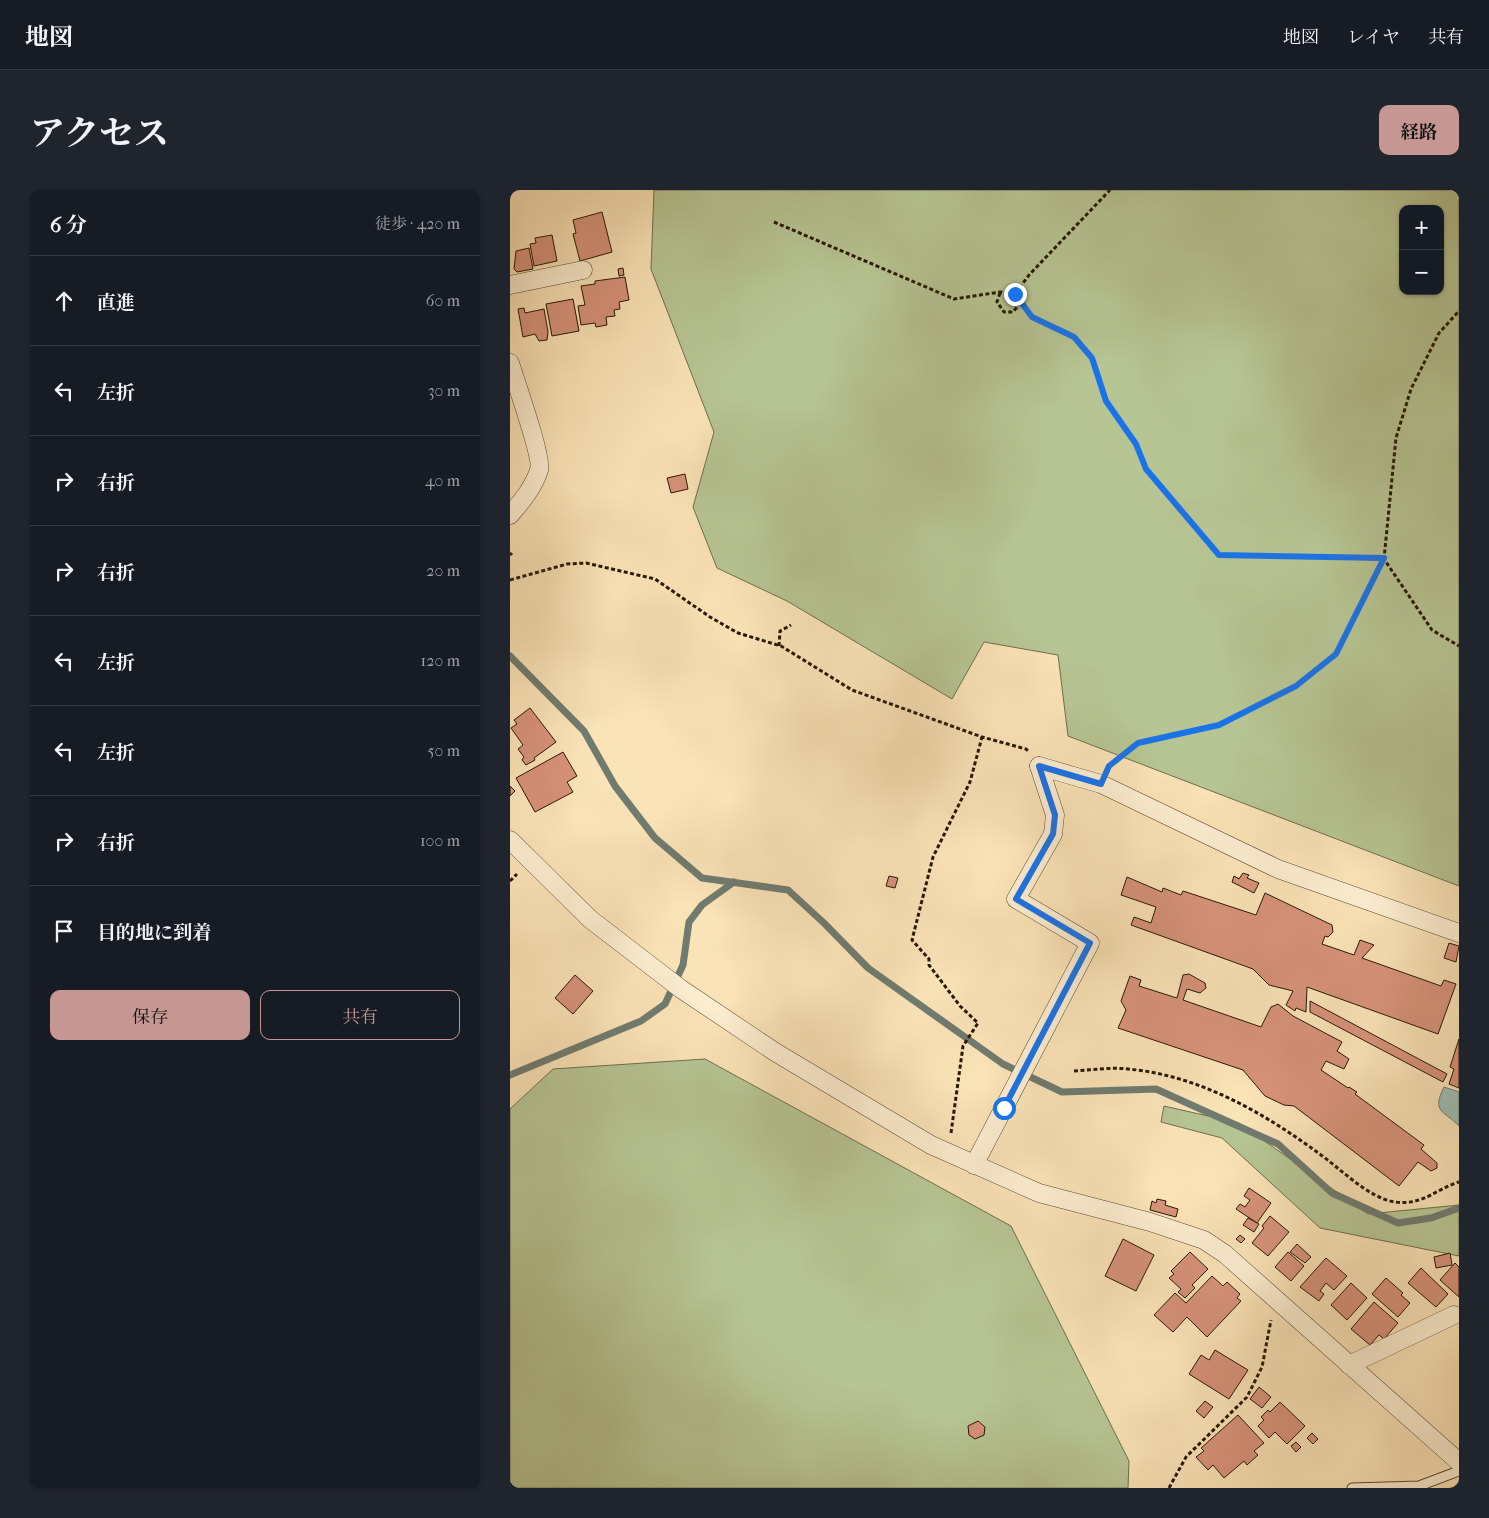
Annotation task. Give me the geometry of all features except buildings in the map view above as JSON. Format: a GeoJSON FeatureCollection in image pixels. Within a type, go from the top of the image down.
{"type":"FeatureCollection","features":[{"type":"Feature","properties":{"kind":"street"},"geometry":{"type":"LineString","coordinates":[[510,284],[573,267]]}},
{"type":"Feature","properties":{"kind":"street"},"geometry":{"type":"LineString","coordinates":[[510,363],[532,432],[540,468],[525,497],[510,515]]}},
{"type":"Feature","properties":{"kind":"street"},"geometry":{"type":"LineString","coordinates":[[1039,766],[1101,784],[1278,869],[1459,933]]}},
{"type":"Feature","properties":{"kind":"street"},"geometry":{"type":"LineString","coordinates":[[974,1165],[1090,943],[1016,899],[1053,834],[1055,815],[1039,766]]}},
{"type":"Feature","properties":{"kind":"street"},"geometry":{"type":"LineString","coordinates":[[510,840],[590,919],[681,990],[775,1052],[948,1155],[1038,1193],[1150,1222],[1204,1240],[1225,1254],[1459,1462]]}},
{"type":"Feature","properties":{"kind":"street"},"geometry":{"type":"LineString","coordinates":[[1349,1365],[1454,1315]]}},
{"type":"Feature","properties":{"kind":"lane"},"geometry":{"type":"LineString","coordinates":[[1352,1488],[1419,1486],[1459,1471]]}},
{"type":"Feature","properties":{"kind":"path"},"geometry":{"type":"LineString","coordinates":[[1015,294],[1029,275],[1110,190]]}},
{"type":"Feature","properties":{"kind":"path"},"geometry":{"type":"LineString","coordinates":[[774,222],[954,299],[1000,292],[1015,294],[1032,317],[1074,337],[1092,358],[1106,401],[1136,444],[1146,469],[1219,555],[1384,558]]}},
{"type":"Feature","properties":{"kind":"path"},"geometry":{"type":"LineString","coordinates":[[1000,292],[997,302],[1004,312],[1013,312],[1018,306],[1015,294]]}},
{"type":"Feature","properties":{"kind":"path"},"geometry":{"type":"LineString","coordinates":[[1101,784],[1109,766],[1138,743],[1219,725],[1296,686],[1336,654],[1384,558],[1396,438],[1411,389],[1439,333],[1459,312]]}},
{"type":"Feature","properties":{"kind":"path"},"geometry":{"type":"LineString","coordinates":[[1384,558],[1432,630],[1459,646]]}},
{"type":"Feature","properties":{"kind":"path"},"geometry":{"type":"LineString","coordinates":[[510,574],[511,580],[567,564],[586,563],[654,579],[710,617],[738,633],[779,646],[852,690],[982,737],[1026,749],[1039,766]]}},
{"type":"Feature","properties":{"kind":"path"},"geometry":{"type":"LineString","coordinates":[[779,646],[780,631],[791,625]]}},
{"type":"Feature","properties":{"kind":"path"},"geometry":{"type":"LineString","coordinates":[[948,1155],[963,1046],[978,1023],[960,1006],[929,965],[929,959],[912,940],[933,857],[970,782],[982,737]]}},
{"type":"Feature","properties":{"kind":"path"},"geometry":{"type":"LineString","coordinates":[[1074,1071],[1128,1069],[1195,1083],[1231,1099],[1289,1131],[1378,1199],[1398,1203],[1427,1199],[1459,1182]]}},
{"type":"Feature","properties":{"kind":"path"},"geometry":{"type":"LineString","coordinates":[[1169,1488],[1186,1457],[1247,1397],[1262,1366],[1276,1301]]}},
{"type":"Feature","properties":{"kind":"green space"},"geometry":{"type":"Polygon","coordinates":[[[654,190],[1459,190],[1459,886],[1068,736],[1058,655],[984,642],[952,699],[787,601],[717,568],[693,507],[714,432],[651,269],[654,190]]]}},
{"type":"Feature","properties":{"kind":"green space"},"geometry":{"type":"Polygon","coordinates":[[[705,1059],[1011,1226],[1129,1461],[1128,1488],[510,1488],[510,1109],[553,1069],[705,1059]]]}},
{"type":"Feature","properties":{"kind":"green space"},"geometry":{"type":"Polygon","coordinates":[[[1164,1106],[1239,1123],[1368,1214],[1459,1205],[1459,1256],[1320,1228],[1222,1138],[1161,1122],[1164,1106]]]}},
{"type":"Feature","properties":{"kind":"water"},"geometry":{"type":"Polygon","coordinates":[[[1444,1087],[1459,1092],[1459,1126],[1439,1107],[1440,1095],[1444,1087]]]}},
{"type":"Feature","properties":{"kind":"waterway"},"geometry":{"type":"LineString","coordinates":[[510,656],[584,731],[615,786],[655,838],[702,878],[788,890],[824,923],[868,968],[1003,1064],[1062,1092],[1156,1089],[1278,1144],[1332,1193],[1398,1223],[1431,1218],[1459,1208]]}},
{"type":"Feature","properties":{"kind":"waterway"},"geometry":{"type":"LineString","coordinates":[[510,1075],[641,1021],[665,1004],[683,965],[689,922],[702,905],[734,882]]}},
{"type":"Feature","properties":{"kind":"route"},"geometry":{"type":"LineString","coordinates":[[1004,1108],[1090,943],[1016,899],[1053,834],[1055,815],[1039,766],[1101,784],[1109,766],[1138,743],[1219,725],[1296,686],[1336,654],[1384,558],[1219,555],[1146,469],[1136,444],[1106,401],[1092,358],[1074,337],[1032,317],[1015,294]]}}]}
